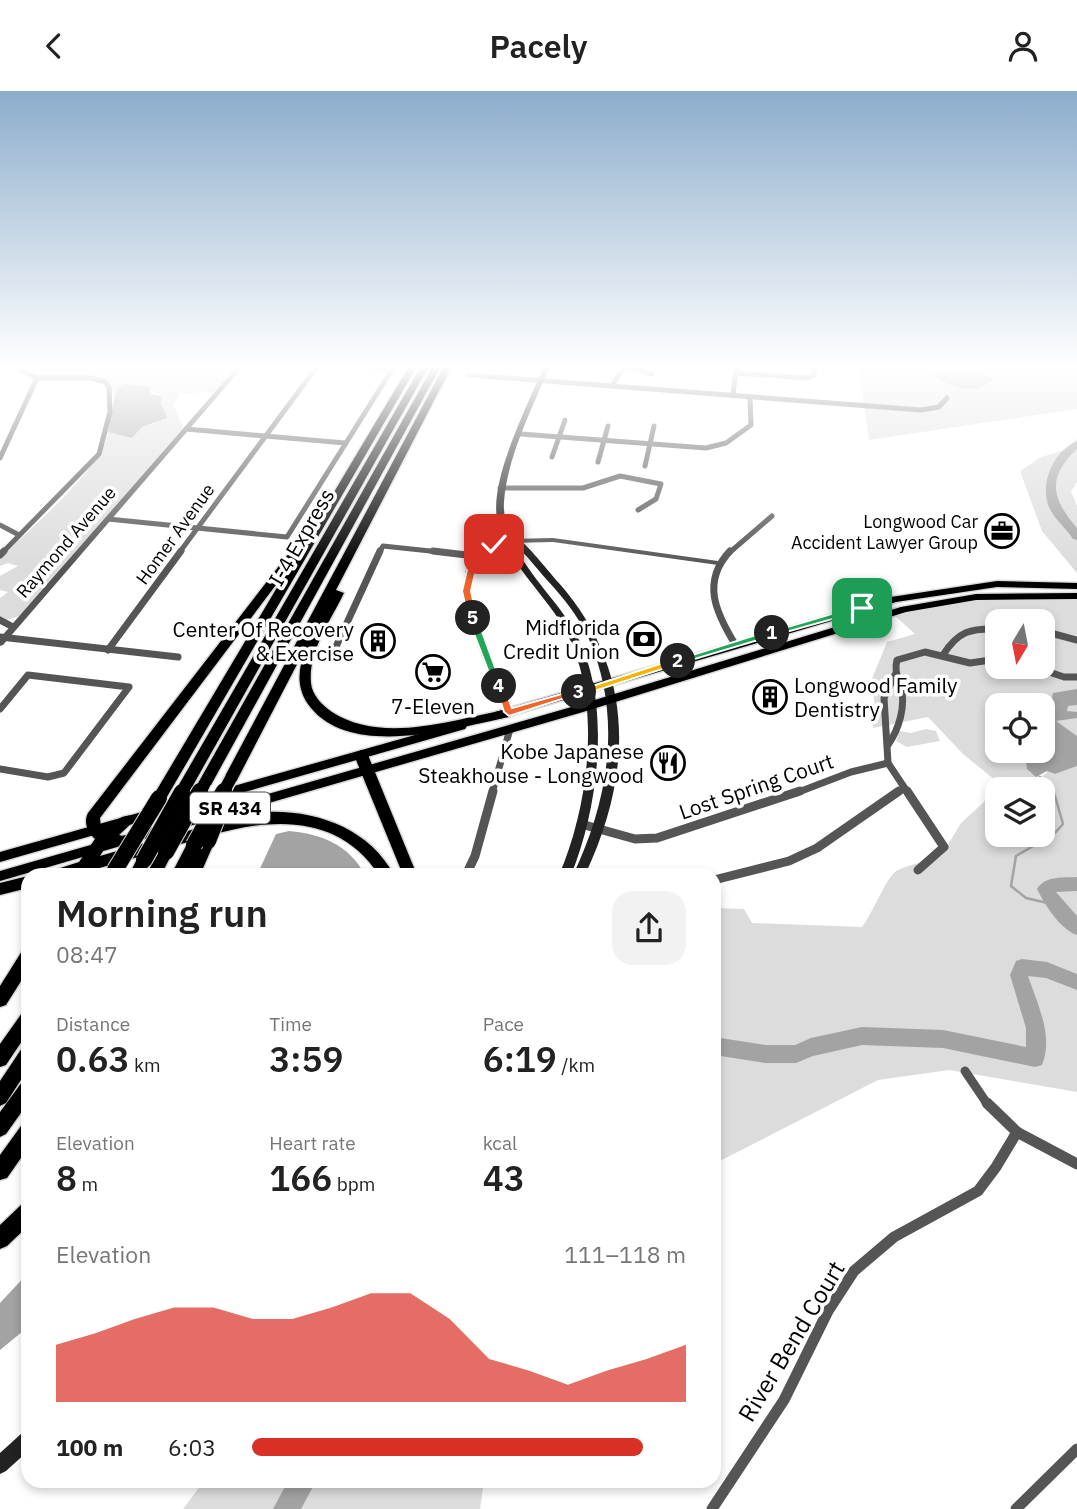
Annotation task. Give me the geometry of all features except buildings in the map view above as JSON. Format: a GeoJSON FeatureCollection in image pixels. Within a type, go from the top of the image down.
{"type":"FeatureCollection","features":[{"type":"Feature","properties":{"kind":"highway"},"geometry":{"type":"LineString","coordinates":[[115,868],[373,434]]}},
{"type":"Feature","properties":{"kind":"highway","name":"I-4 Express"},"geometry":{"type":"LineString","coordinates":[[140,868],[386,434]]}},
{"type":"Feature","properties":{"kind":"highway","name":"I-4 Express"},"geometry":{"type":"LineString","coordinates":[[157,868],[399,434]]}},
{"type":"Feature","properties":{"kind":"highway"},"geometry":{"type":"LineString","coordinates":[[195,868],[201,843],[230,778],[412,434]]}},
{"type":"Feature","properties":{"kind":"highway"},"geometry":{"type":"LineString","coordinates":[[83,868],[95,849],[99,833],[93,817],[303,540],[317,530]]}},
{"type":"Feature","properties":{"kind":"highway"},"geometry":{"type":"LineString","coordinates":[[341,569],[339,590],[305,672],[307,691],[322,712],[347,725],[394,732],[509,712]]}},
{"type":"Feature","properties":{"kind":"highway"},"geometry":{"type":"LineString","coordinates":[[364,762],[407,868]]}},
{"type":"Feature","properties":{"kind":"highway"},"geometry":{"type":"LineString","coordinates":[[91,868],[244,820],[275,817],[306,820],[339,829],[364,844],[382,868]]}},
{"type":"Feature","properties":{"kind":"highway"},"geometry":{"type":"LineString","coordinates":[[99,833],[128,820]]}},
{"type":"Feature","properties":{"kind":"highway"},"geometry":{"type":"LineString","coordinates":[[99,833],[122,841]]}},
{"type":"Feature","properties":{"kind":"highway"},"geometry":{"type":"LineString","coordinates":[[183,868],[201,843]]}},
{"type":"Feature","properties":{"kind":"highway"},"geometry":{"type":"LineString","coordinates":[[0,1000],[21,967]]}},
{"type":"Feature","properties":{"kind":"highway"},"geometry":{"type":"LineString","coordinates":[[0,1059],[21,1028]]}},
{"type":"Feature","properties":{"kind":"highway"},"geometry":{"type":"LineString","coordinates":[[0,1097],[21,1065]]}},
{"type":"Feature","properties":{"kind":"highway"},"geometry":{"type":"LineString","coordinates":[[0,1128],[21,1098]]}},
{"type":"Feature","properties":{"kind":"highway"},"geometry":{"type":"LineString","coordinates":[[0,1171],[21,1142]]}},
{"type":"Feature","properties":{"kind":"highway"},"geometry":{"type":"LineString","coordinates":[[0,1239],[21,1219]]}},
{"type":"Feature","properties":{"kind":"main road"},"geometry":{"type":"LineString","coordinates":[[521,434],[500,488],[500,518],[511,548],[573,635],[589,689],[593,731],[590,786],[567,868]]}},
{"type":"Feature","properties":{"kind":"main road"},"geometry":{"type":"LineString","coordinates":[[509,541],[519,544],[589,631],[608,683],[614,733],[612,767],[599,828],[582,868]]}},
{"type":"Feature","properties":{"kind":"main road","name":"SR 434"},"geometry":{"type":"LineString","coordinates":[[28,868],[122,841],[509,712],[894,599],[969,587],[1077,586]]}},
{"type":"Feature","properties":{"kind":"main road","name":"SR 434"},"geometry":{"type":"LineString","coordinates":[[128,820],[510,729],[879,616],[976,597],[1074,594]]}},
{"type":"Feature","properties":{"kind":"main road"},"geometry":{"type":"LineString","coordinates":[[0,857],[99,833]]}},
{"type":"Feature","properties":{"kind":"main road","name":"SR 434"},"geometry":{"type":"LineString","coordinates":[[0,876],[21,870]]}},
{"type":"Feature","properties":{"kind":"main road"},"geometry":{"type":"LineString","coordinates":[[0,1465],[21,1446]]}},
{"type":"Feature","properties":{"kind":"street"},"geometry":{"type":"LineString","coordinates":[[1,457],[11,434]]}},
{"type":"Feature","properties":{"kind":"street"},"geometry":{"type":"LineString","coordinates":[[0,555],[99,454],[105,434]]}},
{"type":"Feature","properties":{"kind":"street","name":"Raymond Avenue"},"geometry":{"type":"LineString","coordinates":[[1,639],[182,434]]}},
{"type":"Feature","properties":{"kind":"street"},"geometry":{"type":"LineString","coordinates":[[244,434],[345,443]]}},
{"type":"Feature","properties":{"kind":"street"},"geometry":{"type":"LineString","coordinates":[[108,519],[287,537],[351,434]]}},
{"type":"Feature","properties":{"kind":"street"},"geometry":{"type":"LineString","coordinates":[[523,434],[694,450],[726,443],[738,434]]}},
{"type":"Feature","properties":{"kind":"street"},"geometry":{"type":"LineString","coordinates":[[598,462],[606,434]]}},
{"type":"Feature","properties":{"kind":"street"},"geometry":{"type":"LineString","coordinates":[[645,466],[652,434]]}},
{"type":"Feature","properties":{"kind":"street","name":"Homer Avenue"},"geometry":{"type":"LineString","coordinates":[[108,650],[265,436]]}},
{"type":"Feature","properties":{"kind":"street"},"geometry":{"type":"LineString","coordinates":[[552,457],[559,437]]}},
{"type":"Feature","properties":{"kind":"street"},"geometry":{"type":"LineString","coordinates":[[500,488],[583,488],[620,476],[652,480],[661,484],[656,499],[638,510]]}},
{"type":"Feature","properties":{"kind":"street"},"geometry":{"type":"LineString","coordinates":[[735,644],[718,620],[713,587],[714,570],[733,546],[772,516]]}},
{"type":"Feature","properties":{"kind":"street"},"geometry":{"type":"LineString","coordinates":[[0,525],[19,535]]}},
{"type":"Feature","properties":{"kind":"street"},"geometry":{"type":"LineString","coordinates":[[509,712],[468,607],[469,573],[475,556],[494,544],[553,540],[718,563]]}},
{"type":"Feature","properties":{"kind":"street"},"geometry":{"type":"LineString","coordinates":[[334,651],[334,646],[383,546],[475,556]]}},
{"type":"Feature","properties":{"kind":"street"},"geometry":{"type":"LineString","coordinates":[[969,587],[976,597]]}},
{"type":"Feature","properties":{"kind":"street"},"geometry":{"type":"LineString","coordinates":[[0,620],[13,627]]}},
{"type":"Feature","properties":{"kind":"street"},"geometry":{"type":"LineString","coordinates":[[943,655],[956,633],[970,628],[985,629]]}},
{"type":"Feature","properties":{"kind":"street"},"geometry":{"type":"LineString","coordinates":[[1055,634],[1077,640]]}},
{"type":"Feature","properties":{"kind":"street"},"geometry":{"type":"LineString","coordinates":[[1,639],[178,657]]}},
{"type":"Feature","properties":{"kind":"street"},"geometry":{"type":"LineString","coordinates":[[918,870],[944,847],[888,763],[884,698],[895,675],[897,660],[904,655],[925,652],[970,663],[985,661]]}},
{"type":"Feature","properties":{"kind":"street"},"geometry":{"type":"LineString","coordinates":[[1055,674],[1077,677]]}},
{"type":"Feature","properties":{"kind":"street"},"geometry":{"type":"LineString","coordinates":[[0,709],[28,675],[129,687],[64,773],[48,777],[0,769]]}},
{"type":"Feature","properties":{"kind":"street"},"geometry":{"type":"LineString","coordinates":[[888,745],[903,705],[903,693],[895,675]]}},
{"type":"Feature","properties":{"kind":"street"},"geometry":{"type":"LineString","coordinates":[[469,868],[510,729]]}},
{"type":"Feature","properties":{"kind":"street","name":"Lost Spring Court"},"geometry":{"type":"LineString","coordinates":[[599,828],[635,839],[657,838],[770,803],[851,772],[888,763]]}},
{"type":"Feature","properties":{"kind":"street"},"geometry":{"type":"LineString","coordinates":[[721,878],[798,857],[904,788]]}},
{"type":"Feature","properties":{"kind":"street"},"geometry":{"type":"LineString","coordinates":[[581,824],[599,828]]}},
{"type":"Feature","properties":{"kind":"street"},"geometry":{"type":"LineString","coordinates":[[965,1071],[992,1111],[1017,1132],[1077,1164]]}},
{"type":"Feature","properties":{"kind":"street","name":"River Bend Court"},"geometry":{"type":"LineString","coordinates":[[712,1509],[790,1390],[837,1295],[855,1270],[875,1250],[918,1222],[971,1196],[985,1183],[1017,1132]]}},
{"type":"Feature","properties":{"kind":"street"},"geometry":{"type":"LineString","coordinates":[[1016,1509],[1077,1449]]}},
{"type":"Feature","properties":{"kind":"shaded area"},"geometry":{"type":"Polygon","coordinates":[[[107,434],[132,438],[135,434],[178,434],[19,616],[7,620],[0,616],[0,598],[8,592],[0,590],[0,576],[18,566],[8,563],[0,566],[0,558],[79,481],[103,447],[107,434]]]}},
{"type":"Feature","properties":{"kind":"shaded area"},"geometry":{"type":"Polygon","coordinates":[[[117,434],[135,434],[132,438],[117,434]]]}},
{"type":"Feature","properties":{"kind":"shaded area"},"geometry":{"type":"Polygon","coordinates":[[[868,434],[908,434],[869,440],[868,434]]]}},
{"type":"Feature","properties":{"kind":"shaded area"},"geometry":{"type":"Polygon","coordinates":[[[1077,439],[1077,482],[1071,491],[1077,506],[1077,573],[1042,531],[1020,471],[1041,457],[1065,450],[1077,439]]]}},
{"type":"Feature","properties":{"kind":"shaded area"},"geometry":{"type":"Polygon","coordinates":[[[1077,598],[1077,736],[1055,722],[1055,693],[985,693],[985,763],[1026,763],[1042,777],[991,777],[963,754],[928,717],[873,728],[875,706],[871,681],[887,642],[915,634],[894,615],[978,599],[1077,598]]]}},
{"type":"Feature","properties":{"kind":"shaded area"},"geometry":{"type":"Polygon","coordinates":[[[1077,689],[1077,705],[1068,706],[1067,711],[1077,712],[1077,718],[1056,721],[1077,736],[1077,766],[1055,774],[1047,771],[1036,777],[1027,769],[1026,763],[1055,763],[1053,693],[1077,689]]]}},
{"type":"Feature","properties":{"kind":"shaded area"},"geometry":{"type":"Polygon","coordinates":[[[926,729],[936,731],[940,741],[907,747],[896,741],[899,731],[911,733],[926,729]]]}},
{"type":"Feature","properties":{"kind":"shaded area"},"geometry":{"type":"Polygon","coordinates":[[[1077,766],[1077,1092],[949,1070],[878,1080],[721,1160],[721,908],[744,909],[752,923],[862,927],[894,873],[941,856],[961,823],[985,801],[985,847],[1055,847],[1055,777],[1042,777],[1048,771],[1055,774],[1077,766]]]}},
{"type":"Feature","properties":{"kind":"shaded area"},"geometry":{"type":"Polygon","coordinates":[[[289,831],[323,838],[343,849],[360,868],[260,868],[276,834],[289,831]]]}},
{"type":"Feature","properties":{"kind":"shaded area"},"geometry":{"type":"Polygon","coordinates":[[[21,1280],[21,1333],[0,1350],[0,1303],[21,1280]]]}},
{"type":"Feature","properties":{"kind":"shaded area"},"geometry":{"type":"Polygon","coordinates":[[[199,1488],[483,1488],[480,1509],[183,1509],[199,1488]]]}},
{"type":"Feature","properties":{"kind":"waterway"},"geometry":{"type":"LineString","coordinates":[[1077,444],[1059,464],[1051,488],[1056,510],[1077,536]]}},
{"type":"Feature","properties":{"kind":"waterway"},"geometry":{"type":"LineString","coordinates":[[1055,796],[1063,824],[1055,833]]}},
{"type":"Feature","properties":{"kind":"waterway"},"geometry":{"type":"LineString","coordinates":[[1032,847],[1016,856],[1011,886],[1026,898],[1056,905]]}},
{"type":"Feature","properties":{"kind":"waterway"},"geometry":{"type":"LineString","coordinates":[[1077,884],[1053,885],[1046,889],[1051,900],[1077,928]]}},
{"type":"Feature","properties":{"kind":"waterway"},"geometry":{"type":"LineString","coordinates":[[721,1047],[766,1054],[796,1054],[811,1047],[862,1036],[943,1039],[1035,1058],[1036,1028],[1019,975],[1022,967],[1047,970],[1077,982]]}},
{"type":"Feature","properties":{"kind":"waterway"},"geometry":{"type":"LineString","coordinates":[[286,1509],[299,1488]]}},
{"type":"Feature","properties":{"kind":"place","name":"Longwood Car Accident Lawyer Group"},"geometry":{"type":"Point","coordinates":[1002,531]}},
{"type":"Feature","properties":{"kind":"place","name":"Midflorida Credit Union"},"geometry":{"type":"Point","coordinates":[644,639]}},
{"type":"Feature","properties":{"kind":"place","name":"Center Of Recovery & Exercise"},"geometry":{"type":"Point","coordinates":[378,641]}},
{"type":"Feature","properties":{"kind":"place","name":"7-Eleven"},"geometry":{"type":"Point","coordinates":[433,672]}},
{"type":"Feature","properties":{"kind":"place","name":"Longwood Family Dentistry"},"geometry":{"type":"Point","coordinates":[770,697]}},
{"type":"Feature","properties":{"kind":"place","name":"Kobe Japanese Steakhouse - Longwood"},"geometry":{"type":"Point","coordinates":[668,763]}},
{"type":"Feature","properties":{"kind":"route"},"geometry":{"type":"LineString","coordinates":[[494,544],[475,556],[471,563],[468,607],[509,712],[862,608]]}}]}
